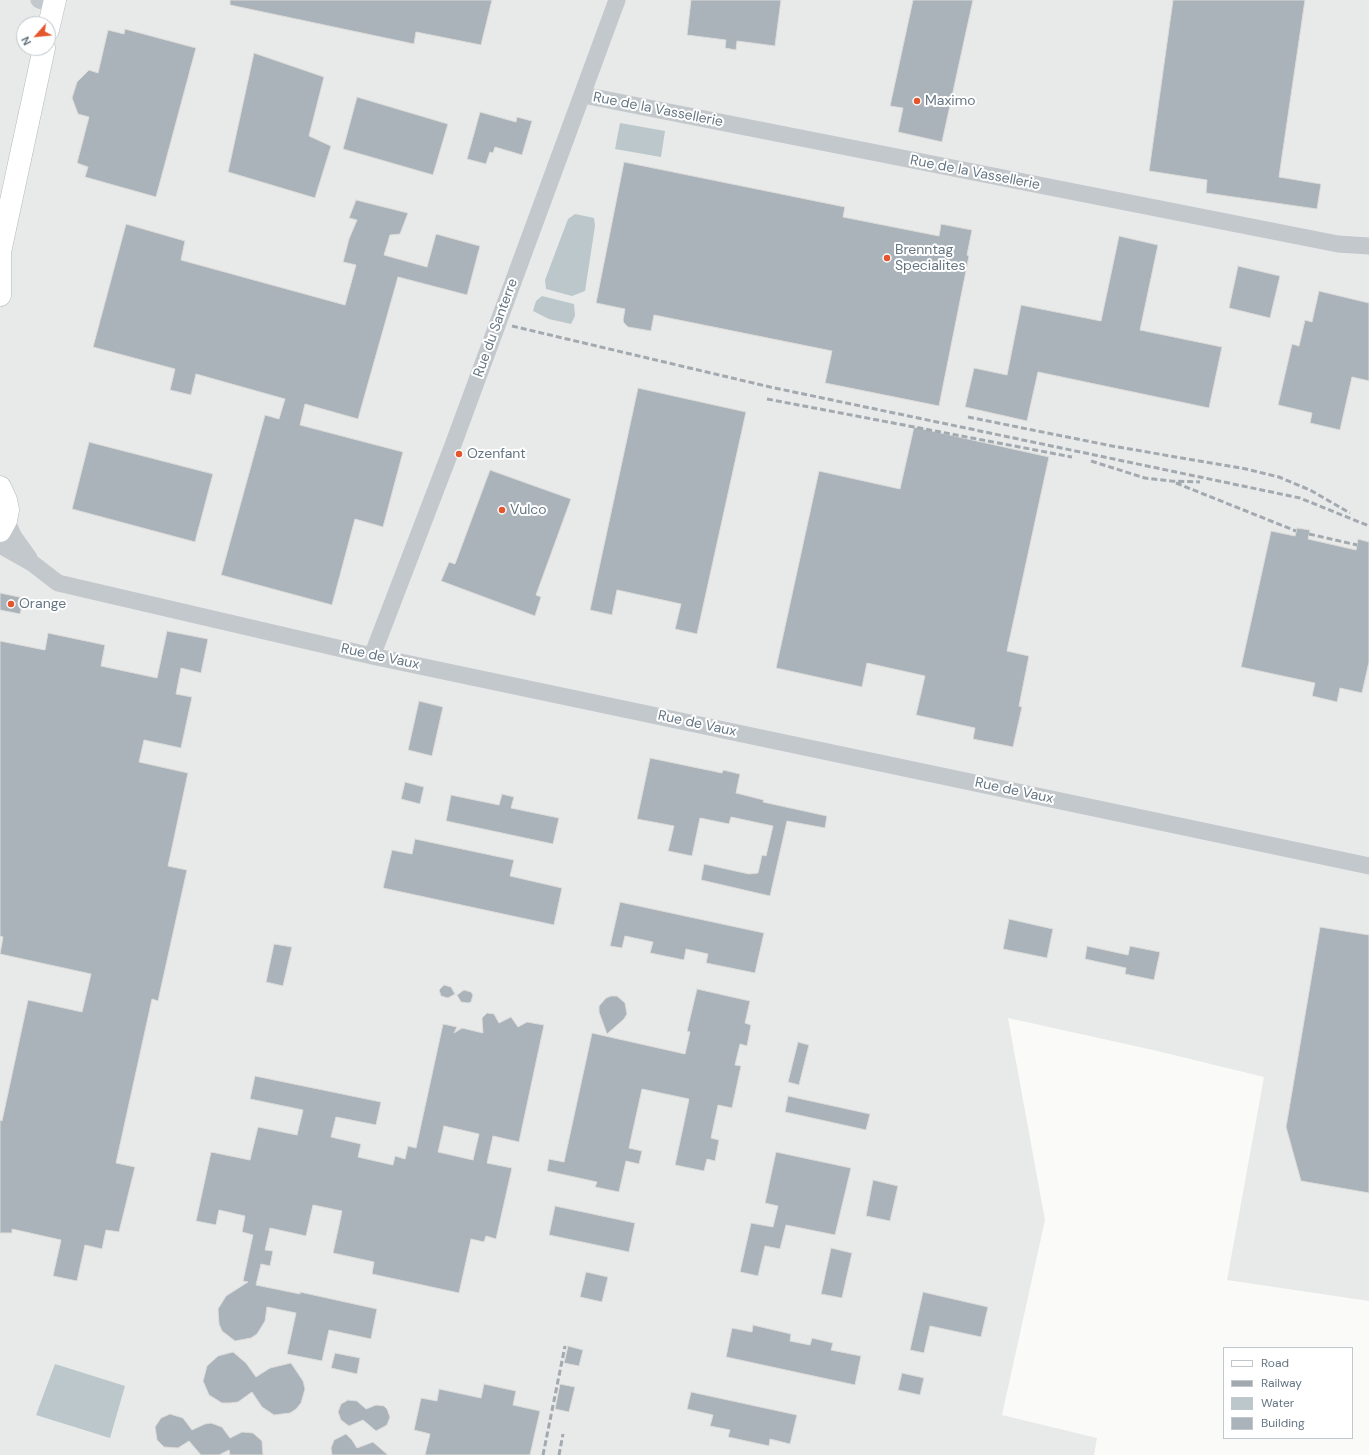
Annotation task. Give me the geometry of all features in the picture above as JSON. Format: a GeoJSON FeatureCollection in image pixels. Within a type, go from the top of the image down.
{"type":"FeatureCollection","features":[{"type":"Feature","properties":{"kind":"main road"},"geometry":{"type":"LineString","coordinates":[[48,16],[49,2]]}},
{"type":"Feature","properties":{"kind":"main road"},"geometry":{"type":"LineString","coordinates":[[0,295],[0,252],[42,56]]}},
{"type":"Feature","properties":{"kind":"main road"},"geometry":{"type":"LineString","coordinates":[[0,487],[6,500],[8,510],[3,526]]}},
{"type":"Feature","properties":{"kind":"street","name":"Rue du Santerre"},"geometry":{"type":"LineString","coordinates":[[372,656],[450,452],[618,0]]}},
{"type":"Feature","properties":{"kind":"street","name":"Rue de la Vassellerie"},"geometry":{"type":"LineString","coordinates":[[583,95],[1314,240],[1338,244],[1369,246]]}},
{"type":"Feature","properties":{"kind":"street","name":"Rue de Vaux"},"geometry":{"type":"LineString","coordinates":[[3,526],[14,537],[32,563]]}},
{"type":"Feature","properties":{"kind":"street","name":"Rue de Vaux"},"geometry":{"type":"LineString","coordinates":[[0,545],[32,563],[58,583],[372,656],[1369,866]]}},
{"type":"Feature","properties":{"kind":"shaded area"},"geometry":{"type":"Polygon","coordinates":[[[0,0],[1369,0],[1369,1301],[1227,1280],[1264,1077],[1153,1050],[1008,1018],[1045,1220],[1002,1415],[1097,1438],[1094,1455],[0,1455],[0,0]]]}},
{"type":"Feature","properties":{"kind":"water"},"geometry":{"type":"Polygon","coordinates":[[[620,123],[665,131],[661,157],[615,149],[620,123]]]}},
{"type":"Feature","properties":{"kind":"water"},"geometry":{"type":"Polygon","coordinates":[[[575,214],[594,218],[595,226],[585,291],[572,296],[546,289],[545,280],[568,219],[575,214]]]}},
{"type":"Feature","properties":{"kind":"water"},"geometry":{"type":"Polygon","coordinates":[[[542,296],[574,304],[575,316],[571,324],[549,319],[533,311],[536,301],[542,296]]]}},
{"type":"Feature","properties":{"kind":"water"},"geometry":{"type":"Polygon","coordinates":[[[55,1364],[125,1386],[110,1438],[36,1415],[55,1364]]]}},
{"type":"Feature","properties":{"kind":"building"},"geometry":{"type":"Polygon","coordinates":[[[230,0],[492,0],[481,45],[416,32],[414,44],[230,5],[230,0]]]}},
{"type":"Feature","properties":{"kind":"building"},"geometry":{"type":"Polygon","coordinates":[[[691,0],[781,0],[775,46],[737,41],[736,50],[725,48],[726,40],[687,35],[691,0]]]}},
{"type":"Feature","properties":{"kind":"building"},"geometry":{"type":"Polygon","coordinates":[[[913,0],[973,0],[942,142],[898,132],[903,108],[890,106],[913,0]]]}},
{"type":"Feature","properties":{"kind":"building"},"geometry":{"type":"Polygon","coordinates":[[[1173,0],[1305,0],[1279,177],[1321,184],[1317,209],[1206,193],[1207,180],[1149,171],[1173,0]]]}},
{"type":"Feature","properties":{"kind":"building"},"geometry":{"type":"Polygon","coordinates":[[[125,29],[196,48],[156,197],[85,177],[88,167],[77,163],[89,117],[78,114],[72,98],[77,82],[89,70],[98,73],[108,30],[124,34],[125,29]]]}},
{"type":"Feature","properties":{"kind":"building"},"geometry":{"type":"Polygon","coordinates":[[[254,53],[324,77],[309,136],[331,146],[315,198],[228,172],[254,53]]]}},
{"type":"Feature","properties":{"kind":"building"},"geometry":{"type":"Polygon","coordinates":[[[357,97],[448,124],[433,175],[343,149],[357,97]]]}},
{"type":"Feature","properties":{"kind":"building"},"geometry":{"type":"Polygon","coordinates":[[[480,112],[516,122],[517,117],[532,121],[522,155],[495,147],[493,153],[490,152],[486,164],[467,159],[480,112]]]}},
{"type":"Feature","properties":{"kind":"building"},"geometry":{"type":"Polygon","coordinates":[[[624,162],[845,207],[843,217],[939,236],[941,224],[972,230],[967,255],[969,256],[939,406],[825,383],[832,351],[654,315],[651,331],[628,327],[623,320],[625,309],[596,303],[624,162]]]}},
{"type":"Feature","properties":{"kind":"building"},"geometry":{"type":"Polygon","coordinates":[[[356,200],[408,213],[400,234],[390,235],[384,255],[427,267],[436,234],[480,246],[467,295],[398,277],[358,419],[305,404],[300,425],[403,452],[383,527],[355,519],[332,605],[221,575],[265,415],[279,419],[285,399],[196,374],[191,395],[170,390],[175,369],[93,347],[126,224],[185,241],[181,260],[345,305],[356,265],[343,262],[349,239],[357,220],[349,218],[356,200]]]}},
{"type":"Feature","properties":{"kind":"building"},"geometry":{"type":"Polygon","coordinates":[[[1119,236],[1158,245],[1140,330],[1222,347],[1209,408],[1038,372],[1027,421],[965,407],[974,368],[1007,375],[1021,305],[1101,321],[1119,236]]]}},
{"type":"Feature","properties":{"kind":"building"},"geometry":{"type":"Polygon","coordinates":[[[1238,266],[1280,276],[1270,318],[1229,308],[1238,266]]]}},
{"type":"Feature","properties":{"kind":"building"},"geometry":{"type":"Polygon","coordinates":[[[1319,291],[1369,303],[1369,381],[1352,377],[1340,430],[1310,423],[1312,413],[1278,405],[1292,344],[1299,346],[1305,320],[1312,322],[1319,291]]]}},
{"type":"Feature","properties":{"kind":"building"},"geometry":{"type":"Polygon","coordinates":[[[638,388],[746,412],[697,634],[675,629],[681,604],[617,590],[612,615],[590,610],[638,388]]]}},
{"type":"Feature","properties":{"kind":"building"},"geometry":{"type":"Polygon","coordinates":[[[914,427],[1049,457],[1007,651],[1029,656],[1019,706],[1022,707],[1013,747],[973,739],[975,728],[916,715],[925,676],[867,663],[862,687],[776,668],[819,471],[900,489],[914,427]]]}},
{"type":"Feature","properties":{"kind":"building"},"geometry":{"type":"Polygon","coordinates":[[[89,442],[213,474],[195,542],[72,509],[89,442]]]}},
{"type":"Feature","properties":{"kind":"building"},"geometry":{"type":"Polygon","coordinates":[[[490,470],[571,499],[536,595],[541,597],[535,616],[441,581],[449,562],[455,564],[490,470]]]}},
{"type":"Feature","properties":{"kind":"building"},"geometry":{"type":"Polygon","coordinates":[[[1297,528],[1310,530],[1308,539],[1356,550],[1358,539],[1369,542],[1369,662],[1362,693],[1340,688],[1337,702],[1312,696],[1315,683],[1241,667],[1271,531],[1295,536],[1297,528]]]}},
{"type":"Feature","properties":{"kind":"building","name":"Orange"},"geometry":{"type":"Polygon","coordinates":[[[0,593],[24,598],[20,614],[0,610],[0,593]]]}},
{"type":"Feature","properties":{"kind":"building"},"geometry":{"type":"Polygon","coordinates":[[[167,631],[208,639],[201,673],[181,668],[176,694],[192,697],[181,748],[144,740],[139,762],[188,773],[168,866],[187,870],[158,1001],[152,999],[116,1163],[135,1167],[119,1232],[106,1230],[102,1249],[85,1245],[77,1281],[53,1276],[61,1240],[12,1229],[12,1233],[0,1233],[0,1120],[2,1121],[28,1000],[82,1012],[91,974],[0,954],[3,937],[0,936],[0,641],[45,650],[48,633],[105,645],[101,666],[157,678],[167,631]]]}},
{"type":"Feature","properties":{"kind":"building"},"geometry":{"type":"Polygon","coordinates":[[[419,701],[443,707],[432,756],[408,750],[419,701]]]}},
{"type":"Feature","properties":{"kind":"building"},"geometry":{"type":"Polygon","coordinates":[[[650,758],[722,773],[723,770],[740,774],[736,793],[764,800],[763,802],[827,816],[825,828],[787,821],[770,896],[701,880],[704,864],[749,874],[758,873],[762,855],[766,856],[773,826],[731,817],[729,824],[700,818],[692,856],[668,851],[674,826],[637,819],[650,758]]]}},
{"type":"Feature","properties":{"kind":"building"},"geometry":{"type":"Polygon","coordinates":[[[405,782],[424,787],[420,804],[401,799],[405,782]]]}},
{"type":"Feature","properties":{"kind":"building"},"geometry":{"type":"Polygon","coordinates":[[[502,794],[514,797],[511,808],[559,818],[553,844],[446,821],[451,795],[499,805],[502,794]]]}},
{"type":"Feature","properties":{"kind":"building"},"geometry":{"type":"Polygon","coordinates":[[[415,839],[514,860],[510,876],[562,888],[554,925],[383,888],[392,850],[412,854],[415,839]]]}},
{"type":"Feature","properties":{"kind":"building"},"geometry":{"type":"Polygon","coordinates":[[[620,902],[764,933],[755,973],[706,963],[708,954],[686,949],[684,960],[650,953],[653,942],[625,936],[622,948],[610,946],[620,902]]]}},
{"type":"Feature","properties":{"kind":"building"},"geometry":{"type":"Polygon","coordinates":[[[1009,919],[1053,929],[1047,958],[1003,949],[1009,919]]]}},
{"type":"Feature","properties":{"kind":"building"},"geometry":{"type":"Polygon","coordinates":[[[1320,927],[1369,935],[1369,1193],[1301,1181],[1286,1127],[1320,927]]]}},
{"type":"Feature","properties":{"kind":"building"},"geometry":{"type":"Polygon","coordinates":[[[274,944],[292,947],[283,986],[266,982],[274,944]]]}},
{"type":"Feature","properties":{"kind":"building"},"geometry":{"type":"Polygon","coordinates":[[[1087,946],[1128,955],[1130,946],[1160,952],[1154,980],[1125,974],[1126,968],[1085,959],[1087,946]]]}},
{"type":"Feature","properties":{"kind":"building"},"geometry":{"type":"Polygon","coordinates":[[[444,985],[451,987],[455,994],[448,998],[441,996],[439,990],[444,985]]]}},
{"type":"Feature","properties":{"kind":"building"},"geometry":{"type":"Polygon","coordinates":[[[697,989],[750,1001],[745,1023],[751,1025],[747,1046],[740,1044],[735,1065],[741,1066],[732,1108],[718,1105],[711,1138],[719,1140],[715,1161],[707,1159],[704,1171],[675,1165],[689,1099],[642,1089],[629,1148],[642,1151],[639,1164],[626,1161],[619,1192],[595,1187],[597,1182],[547,1171],[549,1159],[564,1162],[592,1033],[685,1054],[690,1032],[687,1031],[697,989]]]}},
{"type":"Feature","properties":{"kind":"building"},"geometry":{"type":"Polygon","coordinates":[[[464,990],[471,992],[473,995],[471,1002],[461,1002],[457,995],[464,990]]]}},
{"type":"Feature","properties":{"kind":"building"},"geometry":{"type":"Polygon","coordinates":[[[617,996],[625,1003],[627,1014],[624,1019],[607,1034],[599,1012],[599,1006],[606,998],[617,996]]]}},
{"type":"Feature","properties":{"kind":"building"},"geometry":{"type":"Polygon","coordinates":[[[487,1013],[494,1014],[499,1023],[511,1017],[518,1027],[527,1022],[544,1025],[519,1142],[493,1136],[487,1163],[512,1168],[496,1239],[486,1236],[484,1242],[471,1239],[459,1293],[372,1274],[374,1262],[333,1253],[342,1211],[313,1205],[306,1236],[270,1228],[265,1250],[273,1251],[270,1266],[261,1264],[256,1285],[300,1294],[300,1292],[377,1309],[371,1339],[329,1330],[322,1361],[287,1354],[296,1313],[267,1307],[265,1321],[257,1334],[251,1338],[235,1341],[222,1331],[219,1324],[218,1309],[226,1296],[248,1282],[243,1281],[253,1235],[242,1232],[245,1216],[219,1210],[216,1225],[196,1221],[211,1152],[250,1160],[258,1127],[297,1135],[303,1110],[250,1099],[255,1076],[381,1102],[376,1125],[336,1117],[331,1137],[361,1144],[358,1157],[393,1165],[395,1156],[405,1159],[408,1146],[416,1148],[443,1024],[457,1027],[454,1033],[462,1028],[483,1033],[482,1018],[487,1013]],[[444,1126],[438,1152],[473,1160],[479,1134],[444,1126]]]}},
{"type":"Feature","properties":{"kind":"building"},"geometry":{"type":"Polygon","coordinates":[[[798,1042],[809,1045],[799,1085],[788,1082],[798,1042]]]}},
{"type":"Feature","properties":{"kind":"building"},"geometry":{"type":"Polygon","coordinates":[[[788,1096],[870,1114],[866,1130],[785,1112],[788,1096]]]}},
{"type":"Feature","properties":{"kind":"building"},"geometry":{"type":"Polygon","coordinates":[[[776,1152],[851,1168],[835,1235],[786,1225],[780,1249],[765,1246],[758,1276],[740,1272],[751,1223],[773,1227],[778,1206],[765,1203],[776,1152]]]}},
{"type":"Feature","properties":{"kind":"building"},"geometry":{"type":"Polygon","coordinates":[[[873,1180],[898,1186],[890,1221],[866,1216],[873,1180]]]}},
{"type":"Feature","properties":{"kind":"building"},"geometry":{"type":"Polygon","coordinates":[[[555,1206],[635,1223],[629,1252],[549,1235],[555,1206]]]}},
{"type":"Feature","properties":{"kind":"building"},"geometry":{"type":"Polygon","coordinates":[[[831,1248],[852,1253],[842,1298],[821,1294],[831,1248]]]}},
{"type":"Feature","properties":{"kind":"building"},"geometry":{"type":"Polygon","coordinates":[[[586,1272],[608,1277],[602,1302],[580,1297],[586,1272]]]}},
{"type":"Feature","properties":{"kind":"building"},"geometry":{"type":"Polygon","coordinates":[[[923,1292],[988,1307],[981,1337],[930,1326],[924,1353],[910,1350],[923,1292]]]}},
{"type":"Feature","properties":{"kind":"building"},"geometry":{"type":"Polygon","coordinates":[[[753,1325],[791,1334],[790,1341],[810,1345],[812,1338],[833,1343],[831,1350],[861,1356],[855,1385],[726,1357],[732,1328],[752,1332],[753,1325]]]}},
{"type":"Feature","properties":{"kind":"building"},"geometry":{"type":"Polygon","coordinates":[[[568,1346],[583,1350],[579,1366],[564,1363],[568,1346]]]}},
{"type":"Feature","properties":{"kind":"building"},"geometry":{"type":"Polygon","coordinates":[[[233,1352],[246,1363],[256,1377],[270,1368],[291,1363],[303,1381],[305,1389],[301,1403],[290,1413],[274,1415],[262,1407],[252,1392],[238,1402],[230,1403],[222,1403],[209,1395],[203,1381],[207,1366],[218,1356],[233,1352]]]}},
{"type":"Feature","properties":{"kind":"building"},"geometry":{"type":"Polygon","coordinates":[[[335,1353],[360,1358],[357,1374],[331,1368],[335,1353]]]}},
{"type":"Feature","properties":{"kind":"building"},"geometry":{"type":"Polygon","coordinates":[[[902,1373],[924,1378],[920,1395],[898,1390],[902,1373]]]}},
{"type":"Feature","properties":{"kind":"building"},"geometry":{"type":"Polygon","coordinates":[[[484,1384],[516,1391],[513,1405],[540,1411],[530,1455],[425,1455],[430,1434],[414,1430],[421,1398],[437,1401],[439,1389],[481,1398],[484,1384]]]}},
{"type":"Feature","properties":{"kind":"building"},"geometry":{"type":"Polygon","coordinates":[[[560,1384],[575,1387],[569,1412],[555,1409],[560,1384]]]}},
{"type":"Feature","properties":{"kind":"building"},"geometry":{"type":"Polygon","coordinates":[[[691,1392],[797,1415],[790,1444],[770,1439],[769,1446],[728,1437],[730,1430],[710,1426],[713,1415],[687,1409],[691,1392]]]}},
{"type":"Feature","properties":{"kind":"building"},"geometry":{"type":"Polygon","coordinates":[[[348,1400],[357,1401],[366,1409],[376,1405],[384,1406],[390,1417],[387,1425],[376,1431],[363,1420],[349,1426],[341,1420],[338,1412],[341,1404],[348,1400]]]}},
{"type":"Feature","properties":{"kind":"building"},"geometry":{"type":"Polygon","coordinates":[[[170,1414],[183,1418],[192,1430],[211,1423],[222,1427],[230,1438],[242,1432],[253,1433],[262,1441],[263,1455],[230,1455],[229,1450],[219,1455],[201,1455],[189,1441],[178,1448],[164,1447],[157,1440],[155,1427],[161,1418],[170,1414]]]}},
{"type":"Feature","properties":{"kind":"building"},"geometry":{"type":"Polygon","coordinates":[[[346,1434],[357,1448],[373,1442],[388,1455],[332,1455],[331,1448],[334,1440],[346,1434]]]}},
{"type":"Feature","properties":{"kind":"railway"},"geometry":{"type":"LineString","coordinates":[[512,326],[770,387],[1300,498],[1369,526]]}},
{"type":"Feature","properties":{"kind":"railway"},"geometry":{"type":"LineString","coordinates":[[767,399],[1072,457]]}},
{"type":"Feature","properties":{"kind":"railway"},"geometry":{"type":"LineString","coordinates":[[968,417],[1112,446],[1246,469],[1279,477],[1310,490],[1350,513]]}},
{"type":"Feature","properties":{"kind":"railway"},"geometry":{"type":"LineString","coordinates":[[1091,461],[1145,478],[1200,482]]}},
{"type":"Feature","properties":{"kind":"railway"},"geometry":{"type":"LineString","coordinates":[[1176,483],[1296,531]]}},
{"type":"Feature","properties":{"kind":"railway"},"geometry":{"type":"LineString","coordinates":[[1309,534],[1357,545]]}},
{"type":"Feature","properties":{"kind":"railway"},"geometry":{"type":"LineString","coordinates":[[543,1455],[565,1346]]}},
{"type":"Feature","properties":{"kind":"railway"},"geometry":{"type":"LineString","coordinates":[[559,1455],[563,1434]]}},
{"type":"Feature","properties":{"kind":"place","name":"Maximo"},"geometry":{"type":"Point","coordinates":[917,101]}},
{"type":"Feature","properties":{"kind":"place","name":"Brenntag Specialites"},"geometry":{"type":"Point","coordinates":[887,258]}},
{"type":"Feature","properties":{"kind":"place","name":"Ozenfant"},"geometry":{"type":"Point","coordinates":[459,454]}},
{"type":"Feature","properties":{"kind":"place","name":"Vulco"},"geometry":{"type":"Point","coordinates":[502,510]}},
{"type":"Feature","properties":{"kind":"place","name":"Orange"},"geometry":{"type":"Point","coordinates":[11,604]}}]}
